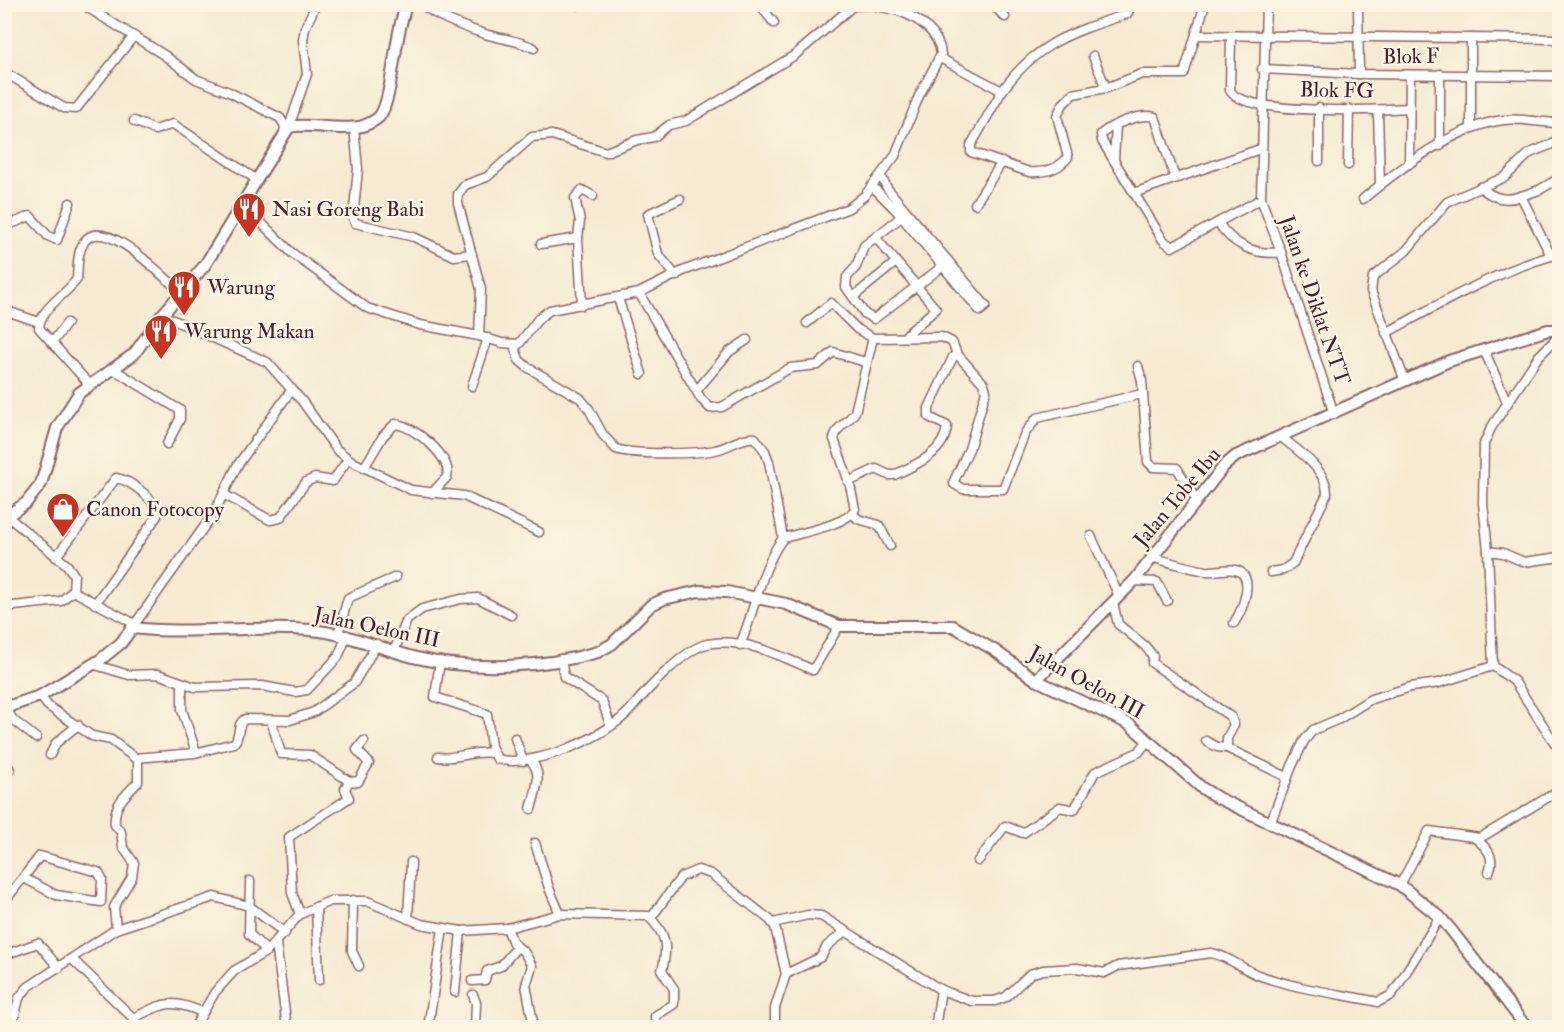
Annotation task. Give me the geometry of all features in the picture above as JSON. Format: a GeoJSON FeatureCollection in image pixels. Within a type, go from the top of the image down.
{"type":"FeatureCollection","features":[{"type":"Feature","properties":{"kind":"street"},"geometry":{"type":"LineString","coordinates":[[82,4],[196,79],[229,92],[280,118],[286,130]]}},
{"type":"Feature","properties":{"kind":"street"},"geometry":{"type":"LineString","coordinates":[[4,607],[61,601],[73,591],[74,575],[56,557],[6,517],[26,503],[42,483],[57,428],[72,402],[89,384],[113,369],[144,344],[162,315],[218,247],[286,130],[307,74],[304,28],[316,4]]}},
{"type":"Feature","properties":{"kind":"street"},"geometry":{"type":"LineString","coordinates":[[286,130],[354,127],[374,121],[383,110],[397,31],[407,4]]}},
{"type":"Feature","properties":{"kind":"street"},"geometry":{"type":"LineString","coordinates":[[422,4],[450,21],[485,34],[515,39],[534,48]]}},
{"type":"Feature","properties":{"kind":"street"},"geometry":{"type":"LineString","coordinates":[[759,4],[774,22]]}},
{"type":"Feature","properties":{"kind":"street"},"geometry":{"type":"LineString","coordinates":[[992,4],[1005,17]]}},
{"type":"Feature","properties":{"kind":"street"},"geometry":{"type":"LineString","coordinates":[[1127,4],[1129,10],[1127,14],[1081,28],[1054,41],[1012,76],[970,148],[971,152],[1034,173],[1053,169],[1062,164],[1068,153],[1057,123],[1058,112],[1063,104],[1077,92],[1106,88],[1142,74],[1184,74],[1205,4]]}},
{"type":"Feature","properties":{"kind":"street","name":"Jalan ke Diklat NTT"},"geometry":{"type":"LineString","coordinates":[[1266,4],[1266,36],[1262,69],[1264,106],[1260,149],[1261,199],[1281,252],[1334,414]]}},
{"type":"Feature","properties":{"kind":"street"},"geometry":{"type":"LineString","coordinates":[[1358,4],[1359,74]]}},
{"type":"Feature","properties":{"kind":"street"},"geometry":{"type":"LineString","coordinates":[[243,205],[292,253],[367,308],[420,325],[484,337],[514,345],[522,341],[533,324],[550,310],[639,293],[676,276],[841,212],[872,186],[895,156],[920,96],[940,58],[940,48],[932,32],[900,8],[872,5],[853,6],[795,56],[686,122],[669,124],[654,137],[638,140],[606,152],[547,134],[527,140],[487,177],[465,185],[458,194],[458,203],[483,299],[484,337],[483,359],[472,386]]}},
{"type":"Feature","properties":{"kind":"street"},"geometry":{"type":"LineString","coordinates":[[1196,35],[1560,39]]}},
{"type":"Feature","properties":{"kind":"street","name":"Blok FG"},"geometry":{"type":"LineString","coordinates":[[1231,36],[1231,93],[1240,100],[1264,106],[1378,110],[1409,108]]}},
{"type":"Feature","properties":{"kind":"street"},"geometry":{"type":"LineString","coordinates":[[4,72],[64,108],[76,109],[133,37]]}},
{"type":"Feature","properties":{"kind":"street"},"geometry":{"type":"LineString","coordinates":[[1471,38],[1471,128]]}},
{"type":"Feature","properties":{"kind":"street"},"geometry":{"type":"LineString","coordinates":[[1093,56],[1106,88]]}},
{"type":"Feature","properties":{"kind":"street"},"geometry":{"type":"LineString","coordinates":[[940,58],[1002,91]]}},
{"type":"Feature","properties":{"kind":"street","name":"Blok F"},"geometry":{"type":"LineString","coordinates":[[1262,69],[1359,74],[1560,76]]}},
{"type":"Feature","properties":{"kind":"street"},"geometry":{"type":"LineString","coordinates":[[1440,74],[1440,146]]}},
{"type":"Feature","properties":{"kind":"street"},"geometry":{"type":"LineString","coordinates":[[1409,164],[1410,75]]}},
{"type":"Feature","properties":{"kind":"street"},"geometry":{"type":"LineString","coordinates":[[1319,108],[1319,160]]}},
{"type":"Feature","properties":{"kind":"street"},"geometry":{"type":"LineString","coordinates":[[1348,165],[1350,109]]}},
{"type":"Feature","properties":{"kind":"street"},"geometry":{"type":"LineString","coordinates":[[1378,110],[1380,185]]}},
{"type":"Feature","properties":{"kind":"street"},"geometry":{"type":"LineString","coordinates":[[1175,178],[1155,117],[1146,116],[1116,125],[1104,131],[1100,137],[1134,193],[1260,149]]}},
{"type":"Feature","properties":{"kind":"street"},"geometry":{"type":"LineString","coordinates":[[1363,199],[1409,164],[1471,128],[1504,120],[1560,123]]}},
{"type":"Feature","properties":{"kind":"street"},"geometry":{"type":"LineString","coordinates":[[134,121],[155,130],[176,126],[257,180]]}},
{"type":"Feature","properties":{"kind":"street"},"geometry":{"type":"LineString","coordinates":[[1114,161],[1116,125]]}},
{"type":"Feature","properties":{"kind":"street"},"geometry":{"type":"LineString","coordinates":[[354,127],[358,169],[353,218],[355,223],[414,237],[454,256],[472,254]]}},
{"type":"Feature","properties":{"kind":"street"},"geometry":{"type":"LineString","coordinates":[[1405,381],[1371,291],[1373,277],[1406,251],[1447,202],[1505,177],[1530,153],[1550,145],[1560,137]]}},
{"type":"Feature","properties":{"kind":"street"},"geometry":{"type":"LineString","coordinates":[[975,204],[1002,162]]}},
{"type":"Feature","properties":{"kind":"street"},"geometry":{"type":"LineString","coordinates":[[881,176],[904,214],[986,306],[984,310],[980,311],[946,263]]}},
{"type":"Feature","properties":{"kind":"street"},"geometry":{"type":"LineString","coordinates":[[1480,187],[1489,195],[1507,200],[1539,190],[1560,178]]}},
{"type":"Feature","properties":{"kind":"street"},"geometry":{"type":"LineString","coordinates":[[872,186],[904,214]]}},
{"type":"Feature","properties":{"kind":"street"},"geometry":{"type":"LineString","coordinates":[[582,305],[578,238],[580,221],[575,198],[582,190],[593,196]]}},
{"type":"Feature","properties":{"kind":"street","name":"Jalan ke Diklat NTT"},"geometry":{"type":"LineString","coordinates":[[1134,193],[1163,240],[1172,248],[1261,199]]}},
{"type":"Feature","properties":{"kind":"street"},"geometry":{"type":"LineString","coordinates":[[1386,333],[1489,279],[1522,264],[1556,254],[1521,196]]}},
{"type":"Feature","properties":{"kind":"street"},"geometry":{"type":"LineString","coordinates":[[676,276],[658,254],[648,214],[680,199]]}},
{"type":"Feature","properties":{"kind":"street"},"geometry":{"type":"LineString","coordinates":[[4,227],[30,216],[48,236],[57,240],[70,203]]}},
{"type":"Feature","properties":{"kind":"street"},"geometry":{"type":"LineString","coordinates":[[904,214],[864,246],[856,267],[844,283],[866,314],[874,319],[946,263]]}},
{"type":"Feature","properties":{"kind":"street"},"geometry":{"type":"LineString","coordinates":[[1218,223],[1224,232],[1250,250],[1267,254],[1281,252]]}},
{"type":"Feature","properties":{"kind":"street"},"geometry":{"type":"LineString","coordinates":[[89,384],[39,330],[39,322],[55,301],[76,280],[79,252],[84,241],[94,235],[104,234],[114,238],[137,254],[182,293]]}},
{"type":"Feature","properties":{"kind":"street"},"geometry":{"type":"LineString","coordinates":[[541,244],[578,238]]}},
{"type":"Feature","properties":{"kind":"street"},"geometry":{"type":"LineString","coordinates":[[876,238],[936,309],[907,334]]}},
{"type":"Feature","properties":{"kind":"street"},"geometry":{"type":"LineString","coordinates":[[853,297],[896,263]]}},
{"type":"Feature","properties":{"kind":"street"},"geometry":{"type":"LineString","coordinates":[[639,293],[707,406],[715,408],[735,400],[790,368],[818,365],[833,352],[865,362]]}},
{"type":"Feature","properties":{"kind":"street"},"geometry":{"type":"LineString","coordinates":[[618,298],[642,374]]}},
{"type":"Feature","properties":{"kind":"street"},"geometry":{"type":"LineString","coordinates":[[807,323],[831,303],[857,329],[873,338],[942,337],[952,342],[957,354],[984,384],[986,391],[969,449],[954,481],[954,484],[960,488],[1003,489],[1025,433],[1037,418],[1142,394]]}},
{"type":"Feature","properties":{"kind":"street"},"geometry":{"type":"LineString","coordinates":[[4,310],[39,322]]}},
{"type":"Feature","properties":{"kind":"street"},"geometry":{"type":"LineString","coordinates":[[162,315],[262,359],[292,389],[320,429],[348,459],[411,490],[464,496],[538,532]]}},
{"type":"Feature","properties":{"kind":"street"},"geometry":{"type":"LineString","coordinates":[[52,343],[68,323]]}},
{"type":"Feature","properties":{"kind":"street","name":"Jalan Tobe Ibu"},"geometry":{"type":"LineString","coordinates":[[1035,680],[1134,581],[1224,466],[1236,456],[1449,361],[1548,330],[1560,330]]}},
{"type":"Feature","properties":{"kind":"street"},"geometry":{"type":"LineString","coordinates":[[1493,666],[1482,452],[1491,428],[1507,402],[1538,357],[1560,335]]}},
{"type":"Feature","properties":{"kind":"street"},"geometry":{"type":"LineString","coordinates":[[853,514],[855,502],[834,439],[840,425],[849,421],[855,412],[865,378],[865,362],[873,338]]}},
{"type":"Feature","properties":{"kind":"street"},"geometry":{"type":"LineString","coordinates":[[697,390],[729,352],[747,340]]}},
{"type":"Feature","properties":{"kind":"street"},"geometry":{"type":"LineString","coordinates":[[514,345],[519,360],[527,367],[584,403],[603,435],[616,449],[647,452],[714,451],[746,438],[755,438],[765,451],[783,538],[740,645]]}},
{"type":"Feature","properties":{"kind":"street"},"geometry":{"type":"LineString","coordinates":[[1484,350],[1507,402]]}},
{"type":"Feature","properties":{"kind":"street"},"geometry":{"type":"LineString","coordinates":[[848,482],[876,469],[894,475],[935,452],[947,426],[929,417],[929,408],[953,357],[957,354]]}},
{"type":"Feature","properties":{"kind":"street"},"geometry":{"type":"LineString","coordinates":[[1138,366],[1148,462],[1153,466],[1177,468],[1197,501]]}},
{"type":"Feature","properties":{"kind":"street"},"geometry":{"type":"LineString","coordinates":[[113,369],[180,410],[180,419],[167,444]]}},
{"type":"Feature","properties":{"kind":"street"},"geometry":{"type":"LineString","coordinates":[[36,738],[13,720],[5,708],[40,696],[113,650],[133,626],[225,495],[237,466],[292,389]]}},
{"type":"Feature","properties":{"kind":"street"},"geometry":{"type":"LineString","coordinates":[[364,468],[388,429],[395,423],[403,425],[425,438],[447,467],[447,477],[432,493]]}},
{"type":"Feature","properties":{"kind":"street"},"geometry":{"type":"LineString","coordinates":[[1271,572],[1283,570],[1293,563],[1307,529],[1325,499],[1327,487],[1313,465],[1280,436]]}},
{"type":"Feature","properties":{"kind":"street"},"geometry":{"type":"LineString","coordinates":[[225,495],[270,520],[275,520],[280,518],[306,482],[315,478],[333,481],[348,459]]}},
{"type":"Feature","properties":{"kind":"street"},"geometry":{"type":"LineString","coordinates":[[56,557],[116,478],[137,489],[156,508],[157,516],[95,604]]}},
{"type":"Feature","properties":{"kind":"street"},"geometry":{"type":"LineString","coordinates":[[783,538],[805,534],[853,514]]}},
{"type":"Feature","properties":{"kind":"street"},"geometry":{"type":"LineString","coordinates":[[853,514],[858,519],[879,525],[890,546]]}},
{"type":"Feature","properties":{"kind":"street"},"geometry":{"type":"LineString","coordinates":[[1091,536],[1116,600],[1118,624],[1152,653],[1153,664],[1233,719],[1227,748]]}},
{"type":"Feature","properties":{"kind":"street"},"geometry":{"type":"LineString","coordinates":[[1488,551],[1503,553],[1524,562],[1560,557]]}},
{"type":"Feature","properties":{"kind":"street"},"geometry":{"type":"LineString","coordinates":[[1151,557],[1209,571],[1230,569],[1240,572],[1245,577],[1246,592],[1234,623]]}},
{"type":"Feature","properties":{"kind":"street"},"geometry":{"type":"LineString","coordinates":[[92,664],[129,675],[158,675],[182,684],[201,687],[262,686],[303,691],[338,657],[348,598],[396,577]]}},
{"type":"Feature","properties":{"kind":"street"},"geometry":{"type":"LineString","coordinates":[[1134,581],[1157,582],[1167,601]]}},
{"type":"Feature","properties":{"kind":"street","name":"Jalan Oelon III"},"geometry":{"type":"LineString","coordinates":[[133,626],[169,632],[311,630],[342,635],[394,651],[440,661],[494,667],[561,659],[604,649],[647,609],[664,599],[708,590],[793,606],[839,626],[953,626],[994,650],[1035,680],[1108,712],[1148,740],[1202,788],[1270,824],[1295,833],[1400,885],[1440,917],[1527,1028]]}},
{"type":"Feature","properties":{"kind":"street"},"geometry":{"type":"LineString","coordinates":[[73,591],[133,626]]}},
{"type":"Feature","properties":{"kind":"street"},"geometry":{"type":"LineString","coordinates":[[394,651],[407,620],[422,609],[461,599],[478,598],[511,615]]}},
{"type":"Feature","properties":{"kind":"street"},"geometry":{"type":"LineString","coordinates":[[440,661],[435,697],[487,714],[492,753],[499,760],[526,761],[578,744],[624,715],[646,690],[701,646],[722,643],[740,645],[774,653],[813,670],[839,626]]}},
{"type":"Feature","properties":{"kind":"street"},"geometry":{"type":"LineString","coordinates":[[40,696],[48,706],[78,724],[94,737],[111,740],[128,754],[138,758],[196,752],[234,743],[243,720],[304,717],[354,683],[377,644]]}},
{"type":"Feature","properties":{"kind":"street"},"geometry":{"type":"LineString","coordinates":[[561,659],[564,677],[602,701],[610,724]]}},
{"type":"Feature","properties":{"kind":"street"},"geometry":{"type":"LineString","coordinates":[[1493,666],[1514,681],[1560,751]]}},
{"type":"Feature","properties":{"kind":"street"},"geometry":{"type":"LineString","coordinates":[[1270,824],[1287,777],[1308,735],[1319,727],[1339,719],[1363,701],[1411,687],[1439,683],[1493,666]]}},
{"type":"Feature","properties":{"kind":"street"},"geometry":{"type":"LineString","coordinates":[[182,684],[182,710],[196,752]]}},
{"type":"Feature","properties":{"kind":"street"},"geometry":{"type":"LineString","coordinates":[[271,720],[281,754],[310,755],[349,781],[358,782],[369,763],[357,750],[364,741]]}},
{"type":"Feature","properties":{"kind":"street"},"geometry":{"type":"LineString","coordinates":[[50,755],[62,737],[78,724]]}},
{"type":"Feature","properties":{"kind":"street"},"geometry":{"type":"LineString","coordinates":[[51,732],[62,737]]}},
{"type":"Feature","properties":{"kind":"street"},"geometry":{"type":"LineString","coordinates":[[515,738],[526,761],[538,769],[539,776],[531,809]]}},
{"type":"Feature","properties":{"kind":"street"},"geometry":{"type":"LineString","coordinates":[[978,861],[1005,826],[1023,833],[1060,807],[1074,810],[1095,772],[1139,752],[1148,740]]}},
{"type":"Feature","properties":{"kind":"street"},"geometry":{"type":"LineString","coordinates":[[1206,741],[1217,747],[1227,748],[1287,777]]}},
{"type":"Feature","properties":{"kind":"street"},"geometry":{"type":"LineString","coordinates":[[438,757],[448,759],[471,753],[492,753]]}},
{"type":"Feature","properties":{"kind":"street"},"geometry":{"type":"LineString","coordinates":[[4,758],[10,770]]}},
{"type":"Feature","properties":{"kind":"street"},"geometry":{"type":"LineString","coordinates":[[116,929],[114,907],[132,877],[134,863],[123,847],[121,832],[114,823],[115,811],[122,798],[138,782],[138,758]]}},
{"type":"Feature","properties":{"kind":"street"},"geometry":{"type":"LineString","coordinates":[[300,914],[292,893],[289,837],[349,798],[345,789],[349,781]]}},
{"type":"Feature","properties":{"kind":"street"},"geometry":{"type":"LineString","coordinates":[[1475,838],[1485,835],[1560,789]]}},
{"type":"Feature","properties":{"kind":"street"},"geometry":{"type":"LineString","coordinates":[[1400,885],[1429,831],[1437,830],[1475,838],[1488,849],[1492,861],[1489,872]]}},
{"type":"Feature","properties":{"kind":"street"},"geometry":{"type":"LineString","coordinates":[[536,843],[549,888],[560,914]]}},
{"type":"Feature","properties":{"kind":"street"},"geometry":{"type":"LineString","coordinates":[[4,902],[24,878],[38,856],[65,861],[98,872],[102,879],[101,902]]}},
{"type":"Feature","properties":{"kind":"street"},"geometry":{"type":"LineString","coordinates":[[408,919],[411,862]]}},
{"type":"Feature","properties":{"kind":"street"},"geometry":{"type":"LineString","coordinates":[[651,918],[681,877],[698,870],[711,874],[773,923],[786,974],[775,1008],[775,1028]]}},
{"type":"Feature","properties":{"kind":"street"},"geometry":{"type":"LineString","coordinates":[[24,878],[56,895],[101,902],[114,907]]}},
{"type":"Feature","properties":{"kind":"street"},"geometry":{"type":"LineString","coordinates":[[250,881],[249,934],[267,951]]}},
{"type":"Feature","properties":{"kind":"street"},"geometry":{"type":"LineString","coordinates":[[4,1026],[13,1027],[16,1004],[23,992],[116,929],[207,898],[222,897],[249,906],[285,933]]}},
{"type":"Feature","properties":{"kind":"street"},"geometry":{"type":"LineString","coordinates":[[353,900],[352,951],[358,966]]}},
{"type":"Feature","properties":{"kind":"street"},"geometry":{"type":"LineString","coordinates":[[194,1028],[223,981],[234,971],[267,951],[300,914],[330,901],[353,900],[368,901],[408,919],[461,931],[507,928],[560,914],[638,914],[651,918],[664,933],[667,952],[663,971],[675,993],[674,1004],[655,1016],[657,1028]]}},
{"type":"Feature","properties":{"kind":"street"},"geometry":{"type":"LineString","coordinates":[[316,907],[319,980]]}},
{"type":"Feature","properties":{"kind":"street"},"geometry":{"type":"LineString","coordinates":[[773,923],[814,914],[846,931],[941,990],[972,1001],[995,1001],[1014,991],[1030,974],[1043,970],[1077,968],[1104,973],[1118,966],[1211,953],[1222,955],[1249,970],[1280,982],[1378,1002],[1390,996],[1397,987],[1440,917]]}},
{"type":"Feature","properties":{"kind":"street"},"geometry":{"type":"LineString","coordinates":[[428,1028],[443,928]]}},
{"type":"Feature","properties":{"kind":"street"},"geometry":{"type":"LineString","coordinates":[[507,928],[533,968],[526,985],[534,1028]]}},
{"type":"Feature","properties":{"kind":"street"},"geometry":{"type":"LineString","coordinates":[[455,992],[461,931]]}},
{"type":"Feature","properties":{"kind":"street"},"geometry":{"type":"LineString","coordinates":[[786,974],[821,957],[827,945],[846,931]]}},
{"type":"Feature","properties":{"kind":"street"},"geometry":{"type":"LineString","coordinates":[[4,955],[38,943],[59,968]]}},
{"type":"Feature","properties":{"kind":"street"},"geometry":{"type":"LineString","coordinates":[[276,943],[287,1028]]}},
{"type":"Feature","properties":{"kind":"street"},"geometry":{"type":"LineString","coordinates":[[472,981],[485,980],[488,971],[501,966],[517,946]]}},
{"type":"Feature","properties":{"kind":"street"},"geometry":{"type":"LineString","coordinates":[[72,959],[82,972],[133,1018],[150,1008],[166,1005],[186,1006],[202,1012]]}},
{"type":"Feature","properties":{"kind":"street"},"geometry":{"type":"LineString","coordinates":[[934,1028],[941,990]]}},
{"type":"Feature","properties":{"kind":"street"},"geometry":{"type":"LineString","coordinates":[[473,995],[476,1003],[475,1028]]}},
{"type":"Feature","properties":{"kind":"place","name":"Nasi Goreng Babi"},"geometry":{"type":"Point","coordinates":[249,238]}},
{"type":"Feature","properties":{"kind":"place","name":"Warung"},"geometry":{"type":"Point","coordinates":[184,316]}},
{"type":"Feature","properties":{"kind":"place","name":"Warung Makan"},"geometry":{"type":"Point","coordinates":[161,360]}},
{"type":"Feature","properties":{"kind":"place","name":"Canon Fotocopy"},"geometry":{"type":"Point","coordinates":[63,538]}}]}
